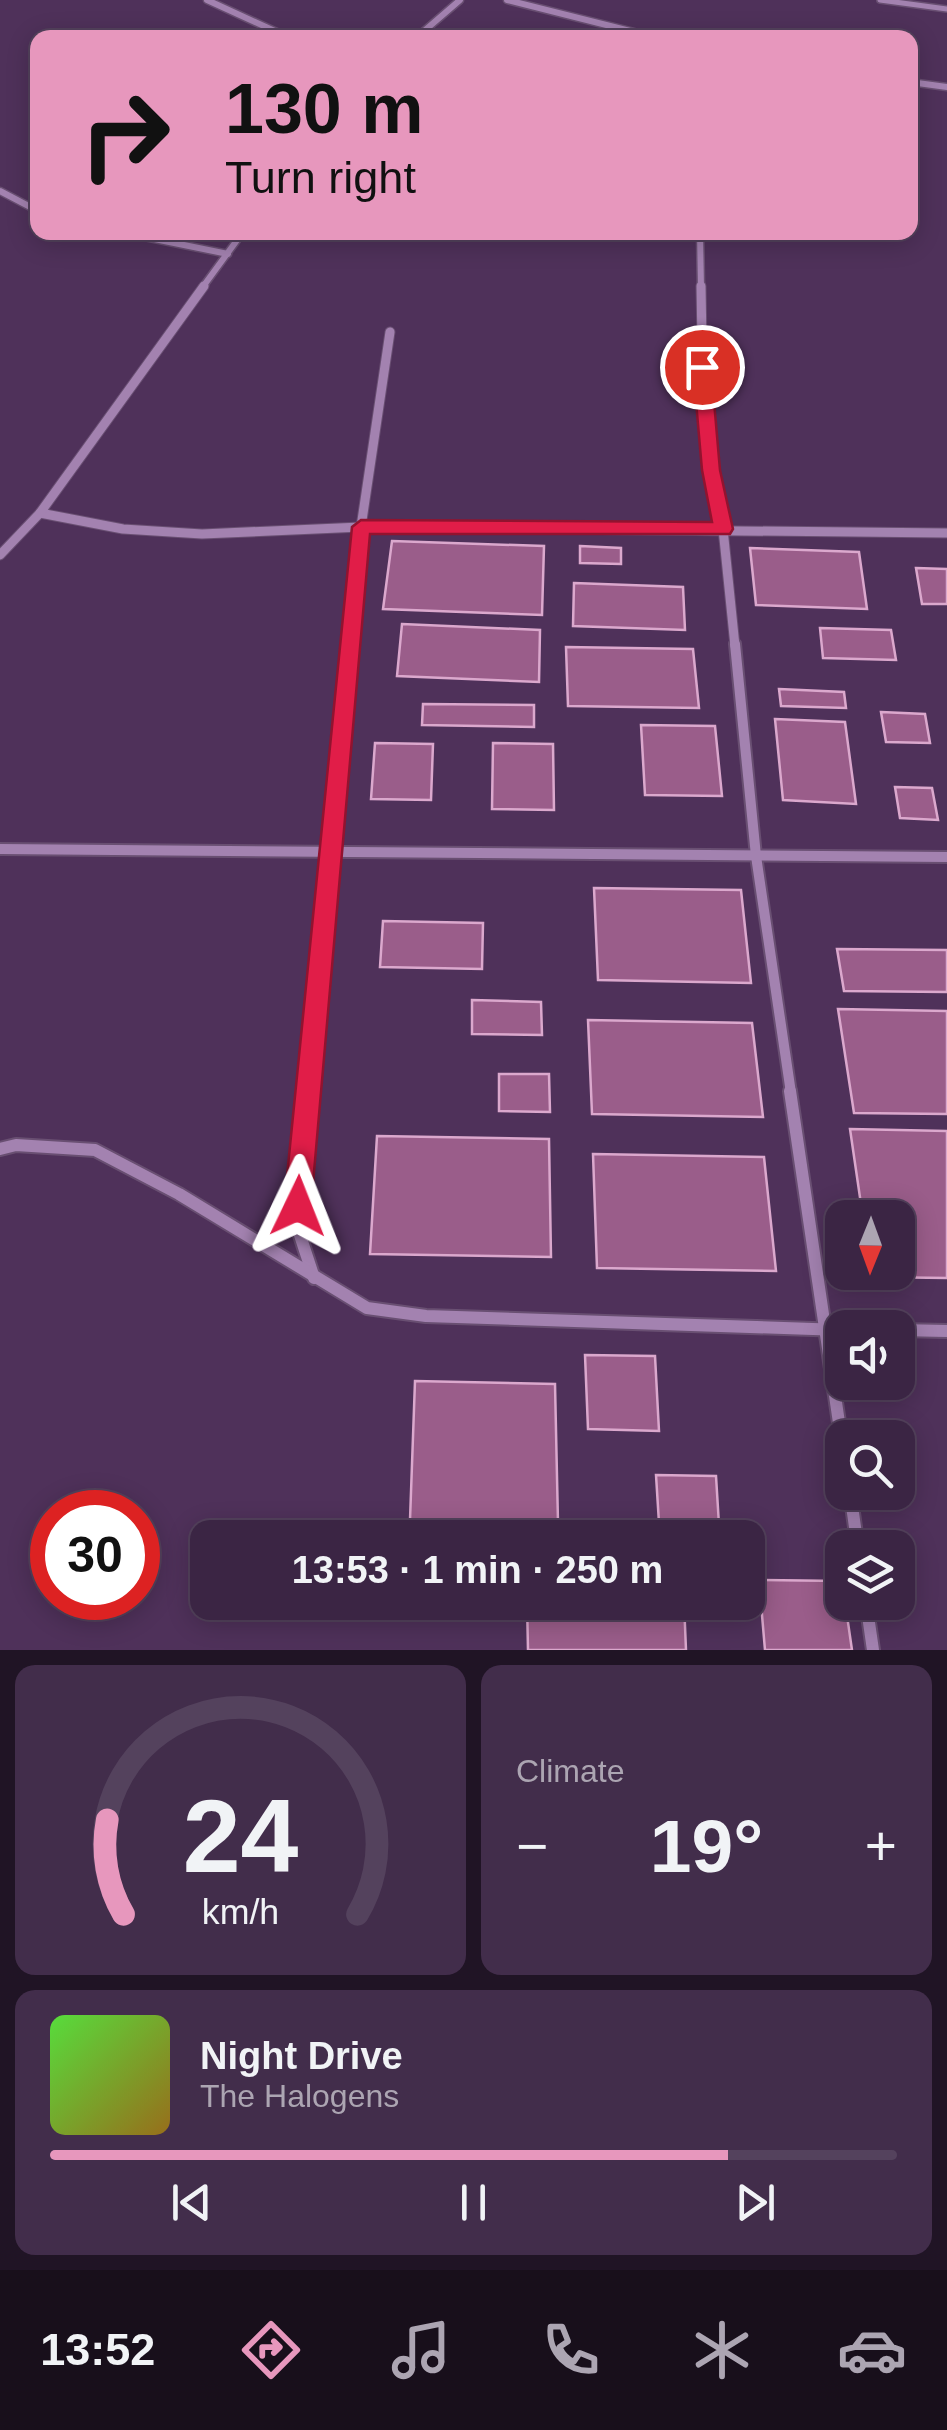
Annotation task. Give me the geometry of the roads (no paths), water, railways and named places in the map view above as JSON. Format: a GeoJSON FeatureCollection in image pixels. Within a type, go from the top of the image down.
{"type":"FeatureCollection","features":[{"type":"Feature","properties":{"kind":"street"},"geometry":{"type":"LineString","coordinates":[[207,0],[273,30]]}},
{"type":"Feature","properties":{"kind":"street"},"geometry":{"type":"LineString","coordinates":[[425,30],[460,0]]}},
{"type":"Feature","properties":{"kind":"street"},"geometry":{"type":"LineString","coordinates":[[508,0],[626,30]]}},
{"type":"Feature","properties":{"kind":"street"},"geometry":{"type":"LineString","coordinates":[[918,83],[947,86]]}},
{"type":"Feature","properties":{"kind":"street"},"geometry":{"type":"LineString","coordinates":[[0,191],[30,207]]}},
{"type":"Feature","properties":{"kind":"street"},"geometry":{"type":"LineString","coordinates":[[159,240],[228,254]]}},
{"type":"Feature","properties":{"kind":"street"},"geometry":{"type":"LineString","coordinates":[[0,555],[40,513],[238,240]]}},
{"type":"Feature","properties":{"kind":"street"},"geometry":{"type":"LineString","coordinates":[[700,240],[703,401],[711,470],[724,529],[756,856],[825,1322]]}},
{"type":"Feature","properties":{"kind":"street"},"geometry":{"type":"LineString","coordinates":[[314,1278],[298,1230],[297,1182],[361,527],[390,332]]}},
{"type":"Feature","properties":{"kind":"street"},"geometry":{"type":"LineString","coordinates":[[40,513],[123,529],[202,534],[361,527],[947,533]]}},
{"type":"Feature","properties":{"kind":"street"},"geometry":{"type":"LineString","coordinates":[[0,849],[947,857]]}},
{"type":"Feature","properties":{"kind":"street"},"geometry":{"type":"LineString","coordinates":[[0,1149],[16,1145],[95,1150],[180,1194],[366,1308],[426,1316],[825,1329]]}},
{"type":"Feature","properties":{"kind":"street"},"geometry":{"type":"LineString","coordinates":[[915,1330],[947,1331]]}},
{"type":"Feature","properties":{"kind":"street"},"geometry":{"type":"LineString","coordinates":[[868,1620],[872,1650]]}},
{"type":"Feature","properties":{"kind":"lane"},"geometry":{"type":"LineString","coordinates":[[880,0],[947,9]]}}]}
